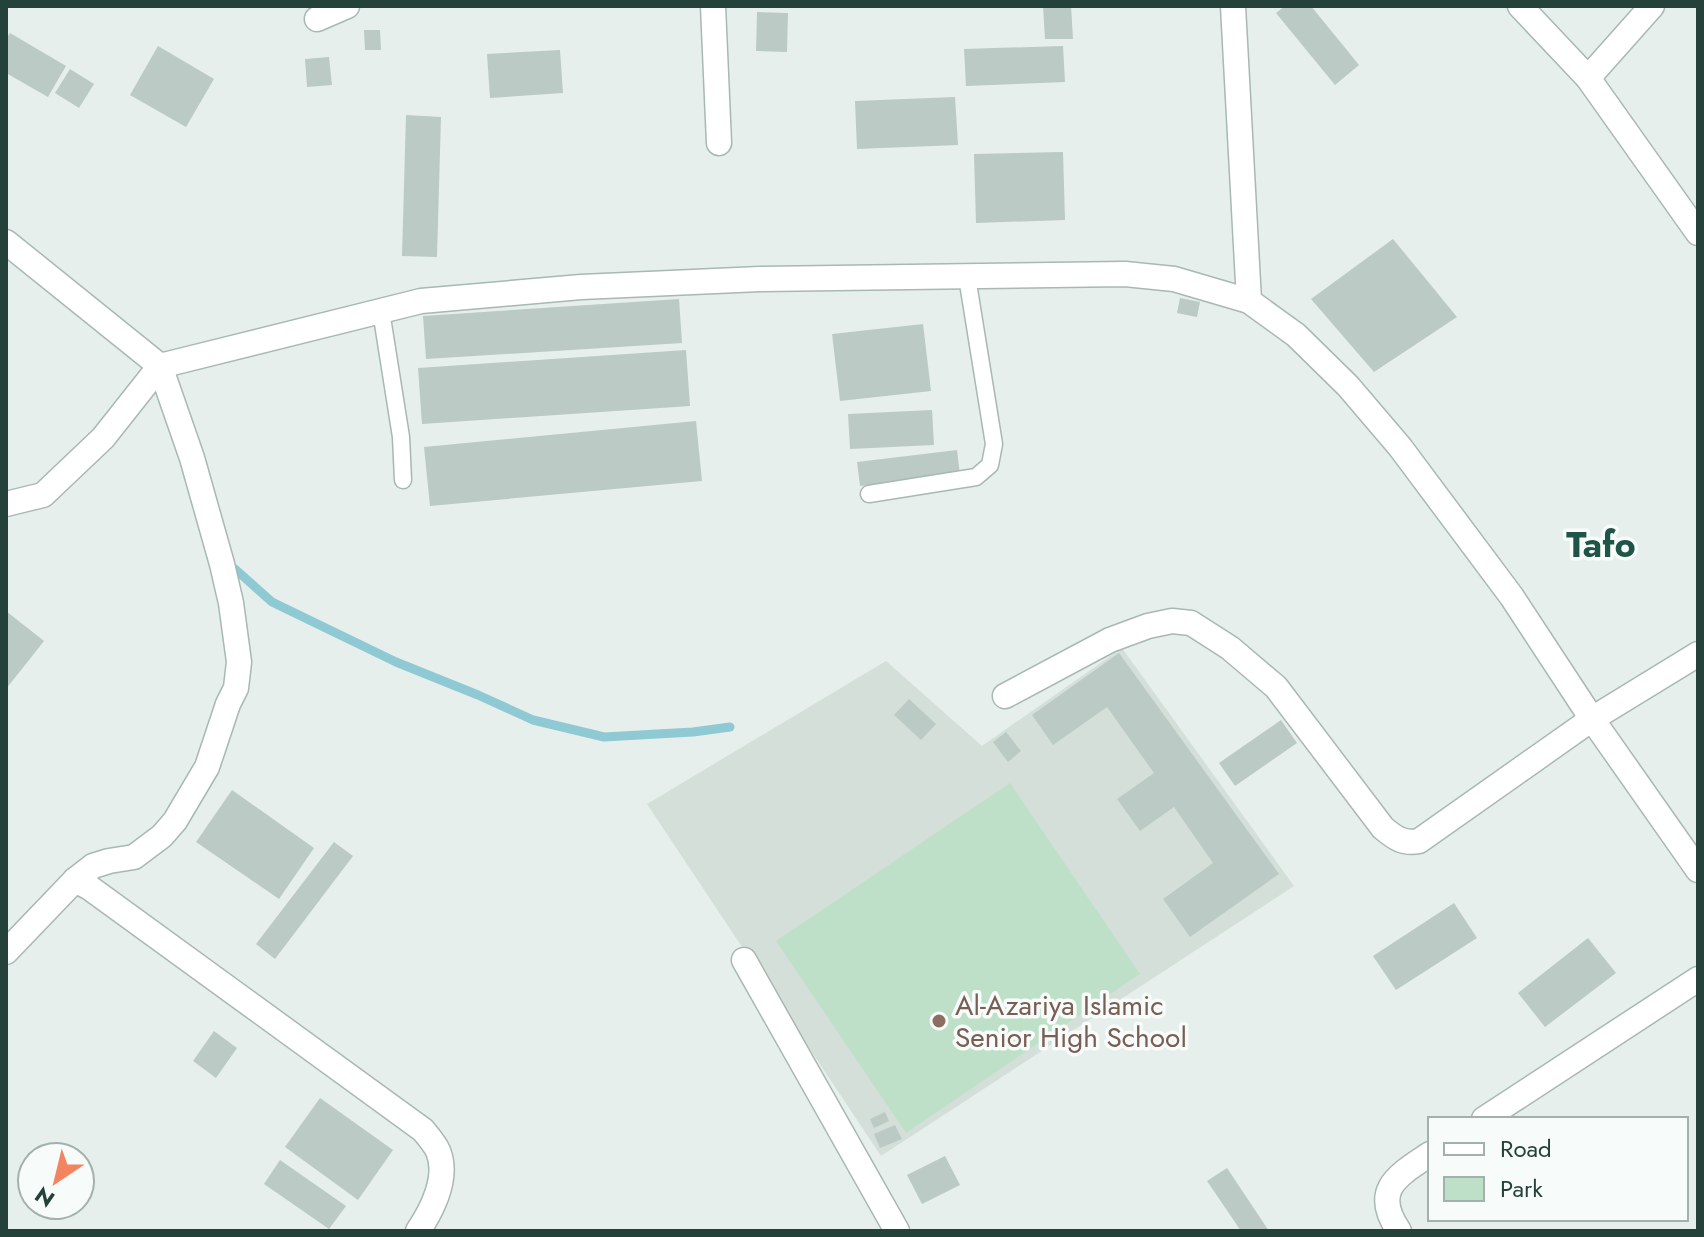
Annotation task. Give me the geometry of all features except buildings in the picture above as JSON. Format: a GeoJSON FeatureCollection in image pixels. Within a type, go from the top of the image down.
{"type":"FeatureCollection","features":[{"type":"Feature","properties":{"kind":"street"},"geometry":{"type":"LineString","coordinates":[[317,19],[347,6]]}},
{"type":"Feature","properties":{"kind":"street"},"geometry":{"type":"LineString","coordinates":[[713,6],[719,143]]}},
{"type":"Feature","properties":{"kind":"street"},"geometry":{"type":"LineString","coordinates":[[1233,6],[1249,301]]}},
{"type":"Feature","properties":{"kind":"street"},"geometry":{"type":"LineString","coordinates":[[1520,6],[1588,78],[1698,233]]}},
{"type":"Feature","properties":{"kind":"street"},"geometry":{"type":"LineString","coordinates":[[1588,78],[1652,6]]}},
{"type":"Feature","properties":{"kind":"street"},"geometry":{"type":"LineString","coordinates":[[6,242],[160,366],[192,458],[226,580],[239,662],[236,688],[207,767],[175,821],[162,836],[134,857],[93,866],[75,880],[6,952]]}},
{"type":"Feature","properties":{"kind":"street"},"geometry":{"type":"LineString","coordinates":[[6,504],[43,495],[103,438],[160,366],[421,301],[581,287],[760,279],[1125,274],[1174,279],[1249,301],[1296,335],[1348,386],[1400,447],[1512,597],[1592,719],[1698,870]]}},
{"type":"Feature","properties":{"kind":"street"},"geometry":{"type":"LineString","coordinates":[[1005,696],[1110,640],[1148,626],[1172,621],[1191,623],[1230,648],[1276,687],[1383,828],[1394,838],[1408,843],[1419,841],[1592,719],[1698,654]]}},
{"type":"Feature","properties":{"kind":"street"},"geometry":{"type":"LineString","coordinates":[[75,880],[423,1130],[439,1152],[441,1169],[439,1187],[418,1231]]}},
{"type":"Feature","properties":{"kind":"street"},"geometry":{"type":"LineString","coordinates":[[744,960],[897,1231]]}},
{"type":"Feature","properties":{"kind":"street"},"geometry":{"type":"LineString","coordinates":[[1487,1117],[1698,979]]}},
{"type":"Feature","properties":{"kind":"street"},"geometry":{"type":"LineString","coordinates":[[1399,1231],[1389,1217],[1386,1202],[1389,1188],[1399,1176],[1428,1155]]}},
{"type":"Feature","properties":{"kind":"lane"},"geometry":{"type":"LineString","coordinates":[[869,494],[976,477],[990,465],[994,444],[967,277]]}},
{"type":"Feature","properties":{"kind":"lane"},"geometry":{"type":"LineString","coordinates":[[381,311],[401,437],[403,480]]}},
{"type":"Feature","properties":{"kind":"shaded area","name":"Al-Azariya Islamic Senior High School"},"geometry":{"type":"Polygon","coordinates":[[[1122,648],[1294,886],[881,1156],[647,804],[886,661],[982,746],[1122,648]]]}},
{"type":"Feature","properties":{"kind":"green space"},"geometry":{"type":"Polygon","coordinates":[[[1010,783],[1140,974],[906,1133],[776,941],[1010,783]]]}},
{"type":"Feature","properties":{"kind":"waterway"},"geometry":{"type":"LineString","coordinates":[[235,569],[272,602],[396,662],[533,720],[604,737],[730,727]]}},
{"type":"Feature","properties":{"kind":"place","name":"Al-Azariya Islamic Senior High School"},"geometry":{"type":"Point","coordinates":[939,1021]}},
{"type":"Feature","properties":{"kind":"district","name":"Tafo"},"geometry":{"type":"Point","coordinates":[1601,544]}}]}
